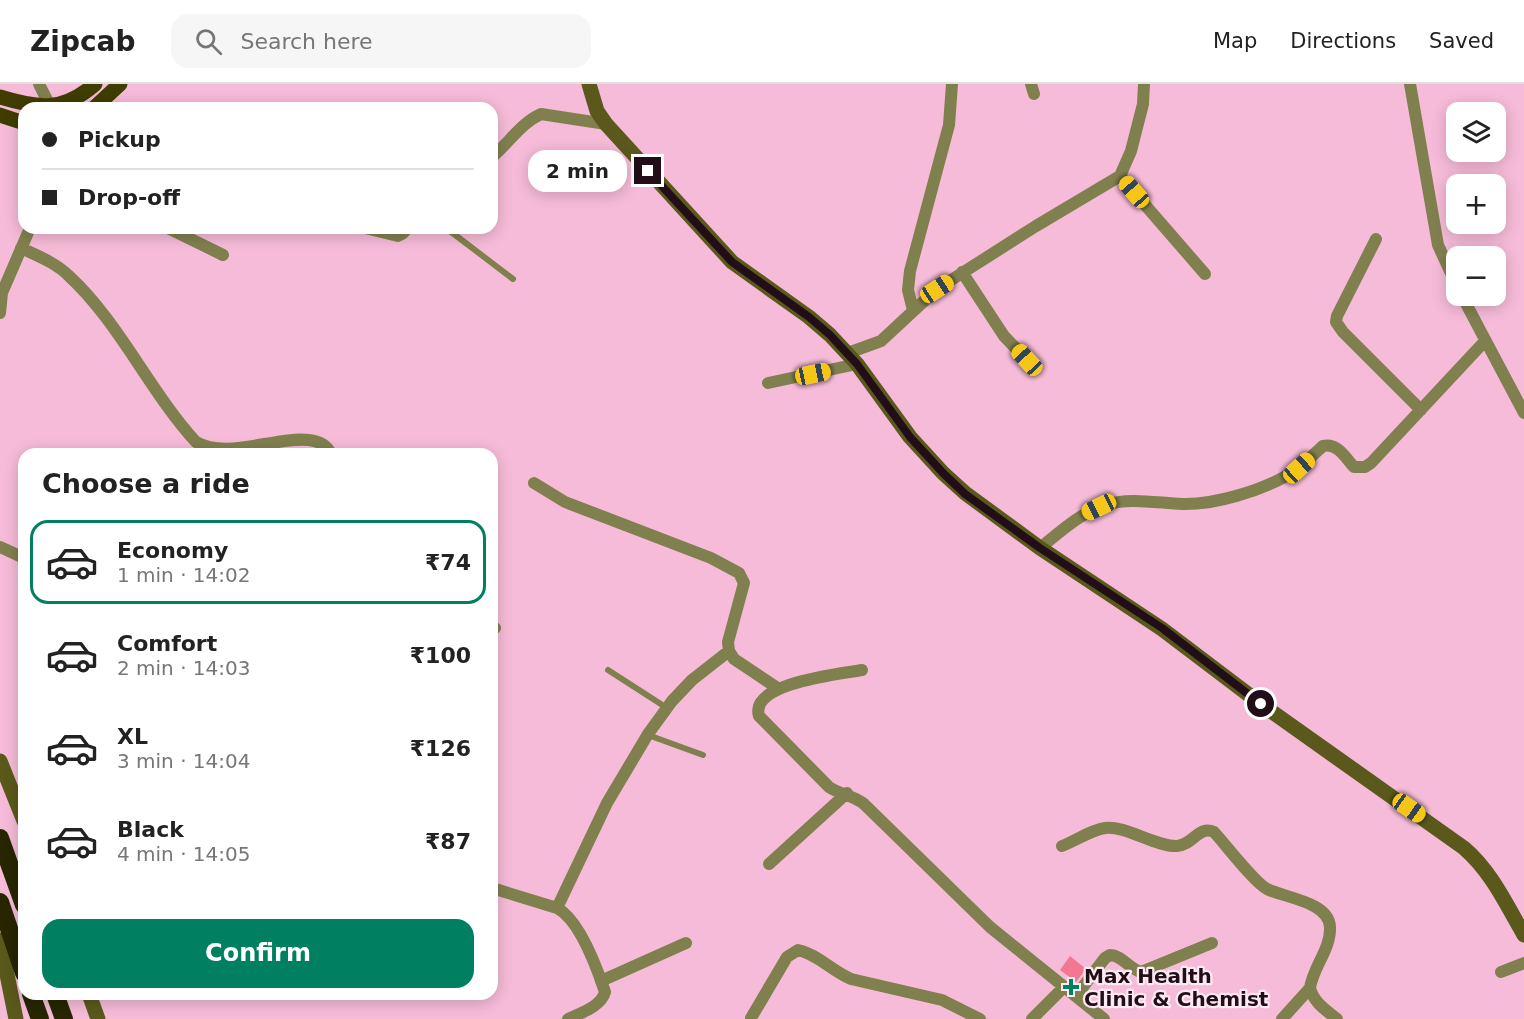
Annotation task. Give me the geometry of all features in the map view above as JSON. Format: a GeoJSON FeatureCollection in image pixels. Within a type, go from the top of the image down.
{"type":"FeatureCollection","features":[{"type":"Feature","properties":{"kind":"highway"},"geometry":{"type":"LineString","coordinates":[[0,838],[18,888]]}},
{"type":"Feature","properties":{"kind":"highway"},"geometry":{"type":"LineString","coordinates":[[0,902],[18,955]]}},
{"type":"Feature","properties":{"kind":"highway"},"geometry":{"type":"LineString","coordinates":[[33,1000],[40,1019]]}},
{"type":"Feature","properties":{"kind":"highway"},"geometry":{"type":"LineString","coordinates":[[57,1000],[64,1019]]}},
{"type":"Feature","properties":{"kind":"main road"},"geometry":{"type":"LineString","coordinates":[[67,102],[95,84]]}},
{"type":"Feature","properties":{"kind":"main road"},"geometry":{"type":"LineString","coordinates":[[100,102],[120,84]]}},
{"type":"Feature","properties":{"kind":"main road"},"geometry":{"type":"LineString","coordinates":[[0,97],[18,102]]}},
{"type":"Feature","properties":{"kind":"main road"},"geometry":{"type":"LineString","coordinates":[[0,115],[18,121]]}},
{"type":"Feature","properties":{"kind":"street"},"geometry":{"type":"LineString","coordinates":[[39,84],[48,102]]}},
{"type":"Feature","properties":{"kind":"street"},"geometry":{"type":"LineString","coordinates":[[589,84],[597,111],[606,124],[732,262],[809,317],[852,359],[910,437],[943,473],[980,506],[1162,628],[1261,704],[1464,848],[1475,857],[1491,877],[1524,935]]}},
{"type":"Feature","properties":{"kind":"street"},"geometry":{"type":"LineString","coordinates":[[913,310],[908,290],[910,271],[949,125],[952,84]]}},
{"type":"Feature","properties":{"kind":"street"},"geometry":{"type":"LineString","coordinates":[[768,383],[852,359],[881,341],[937,289],[1120,176],[1131,151],[1143,104],[1144,84]]}},
{"type":"Feature","properties":{"kind":"street"},"geometry":{"type":"LineString","coordinates":[[1410,84],[1436,235],[1446,262]]}},
{"type":"Feature","properties":{"kind":"street"},"geometry":{"type":"LineString","coordinates":[[498,151],[521,128],[541,114],[606,124]]}},
{"type":"Feature","properties":{"kind":"street"},"geometry":{"type":"LineString","coordinates":[[1120,176],[1205,274]]}},
{"type":"Feature","properties":{"kind":"street"},"geometry":{"type":"LineString","coordinates":[[0,313],[2,292],[27,234]]}},
{"type":"Feature","properties":{"kind":"street"},"geometry":{"type":"LineString","coordinates":[[180,234],[223,255]]}},
{"type":"Feature","properties":{"kind":"street"},"geometry":{"type":"LineString","coordinates":[[1376,239],[1336,322],[1343,333],[1421,410]]}},
{"type":"Feature","properties":{"kind":"street"},"geometry":{"type":"LineString","coordinates":[[21,248],[52,262],[69,275],[196,442],[204,447],[239,448],[306,439],[326,448]]}},
{"type":"Feature","properties":{"kind":"street"},"geometry":{"type":"LineString","coordinates":[[962,272],[1004,336],[1027,360]]}},
{"type":"Feature","properties":{"kind":"street"},"geometry":{"type":"LineString","coordinates":[[1467,306],[1524,413]]}},
{"type":"Feature","properties":{"kind":"street"},"geometry":{"type":"LineString","coordinates":[[1040,548],[1074,521],[1106,504],[1142,501],[1199,503],[1235,495],[1287,476],[1323,446],[1335,447],[1354,467],[1365,467],[1485,340]]}},
{"type":"Feature","properties":{"kind":"street"},"geometry":{"type":"LineString","coordinates":[[534,483],[565,502],[711,558],[739,573],[744,583],[728,642],[729,651],[734,659],[779,688]]}},
{"type":"Feature","properties":{"kind":"street"},"geometry":{"type":"LineString","coordinates":[[0,547],[18,555]]}},
{"type":"Feature","properties":{"kind":"street"},"geometry":{"type":"LineString","coordinates":[[557,908],[607,803],[648,734],[692,680],[729,651]]}},
{"type":"Feature","properties":{"kind":"street"},"geometry":{"type":"LineString","coordinates":[[862,670],[793,683],[779,688],[760,701],[757,706],[759,716],[829,787],[858,799],[990,927],[1104,1019]]}},
{"type":"Feature","properties":{"kind":"street"},"geometry":{"type":"LineString","coordinates":[[0,761],[18,806]]}},
{"type":"Feature","properties":{"kind":"street"},"geometry":{"type":"LineString","coordinates":[[770,864],[847,793]]}},
{"type":"Feature","properties":{"kind":"street"},"geometry":{"type":"LineString","coordinates":[[1062,846],[1107,828],[1172,846],[1185,844],[1201,831],[1211,830],[1261,885],[1313,906],[1326,914],[1330,922],[1330,937],[1310,988],[1282,1019]]}},
{"type":"Feature","properties":{"kind":"street"},"geometry":{"type":"LineString","coordinates":[[498,890],[557,908],[565,912],[576,926],[605,993],[602,1000],[568,1019]]}},
{"type":"Feature","properties":{"kind":"street"},"geometry":{"type":"LineString","coordinates":[[0,940],[16,1019]]}},
{"type":"Feature","properties":{"kind":"street"},"geometry":{"type":"LineString","coordinates":[[601,981],[686,943]]}},
{"type":"Feature","properties":{"kind":"street"},"geometry":{"type":"LineString","coordinates":[[1076,996],[1105,958],[1110,955],[1116,955],[1134,970],[1141,972],[1212,943]]}},
{"type":"Feature","properties":{"kind":"street"},"geometry":{"type":"LineString","coordinates":[[751,1018],[787,957],[798,950],[807,953],[840,975],[942,1000],[980,1019]]}},
{"type":"Feature","properties":{"kind":"street"},"geometry":{"type":"LineString","coordinates":[[1501,972],[1524,963]]}},
{"type":"Feature","properties":{"kind":"street"},"geometry":{"type":"LineString","coordinates":[[1032,1019],[1064,987]]}},
{"type":"Feature","properties":{"kind":"street"},"geometry":{"type":"LineString","coordinates":[[1310,988],[1316,1002],[1337,1019]]}},
{"type":"Feature","properties":{"kind":"street"},"geometry":{"type":"LineString","coordinates":[[91,1000],[98,1019]]}},
{"type":"Feature","properties":{"kind":"lane"},"geometry":{"type":"LineString","coordinates":[[454,234],[513,279]]}},
{"type":"Feature","properties":{"kind":"lane"},"geometry":{"type":"LineString","coordinates":[[608,670],[667,708]]}},
{"type":"Feature","properties":{"kind":"lane"},"geometry":{"type":"LineString","coordinates":[[648,734],[703,755]]}},
{"type":"Feature","properties":{"kind":"building"},"geometry":{"type":"Polygon","coordinates":[[[1070,956],[1086,969],[1076,982],[1060,970],[1070,956]]]}},
{"type":"Feature","properties":{"kind":"place","name":"Max Health Clinic & Chemist"},"geometry":{"type":"Point","coordinates":[1071,987]}},
{"type":"Feature","properties":{"kind":"route"},"geometry":{"type":"LineString","coordinates":[[648,171],[732,262],[809,317],[830,335],[857,364],[910,437],[965,494],[1040,548],[1162,628],[1261,704]]}}]}
